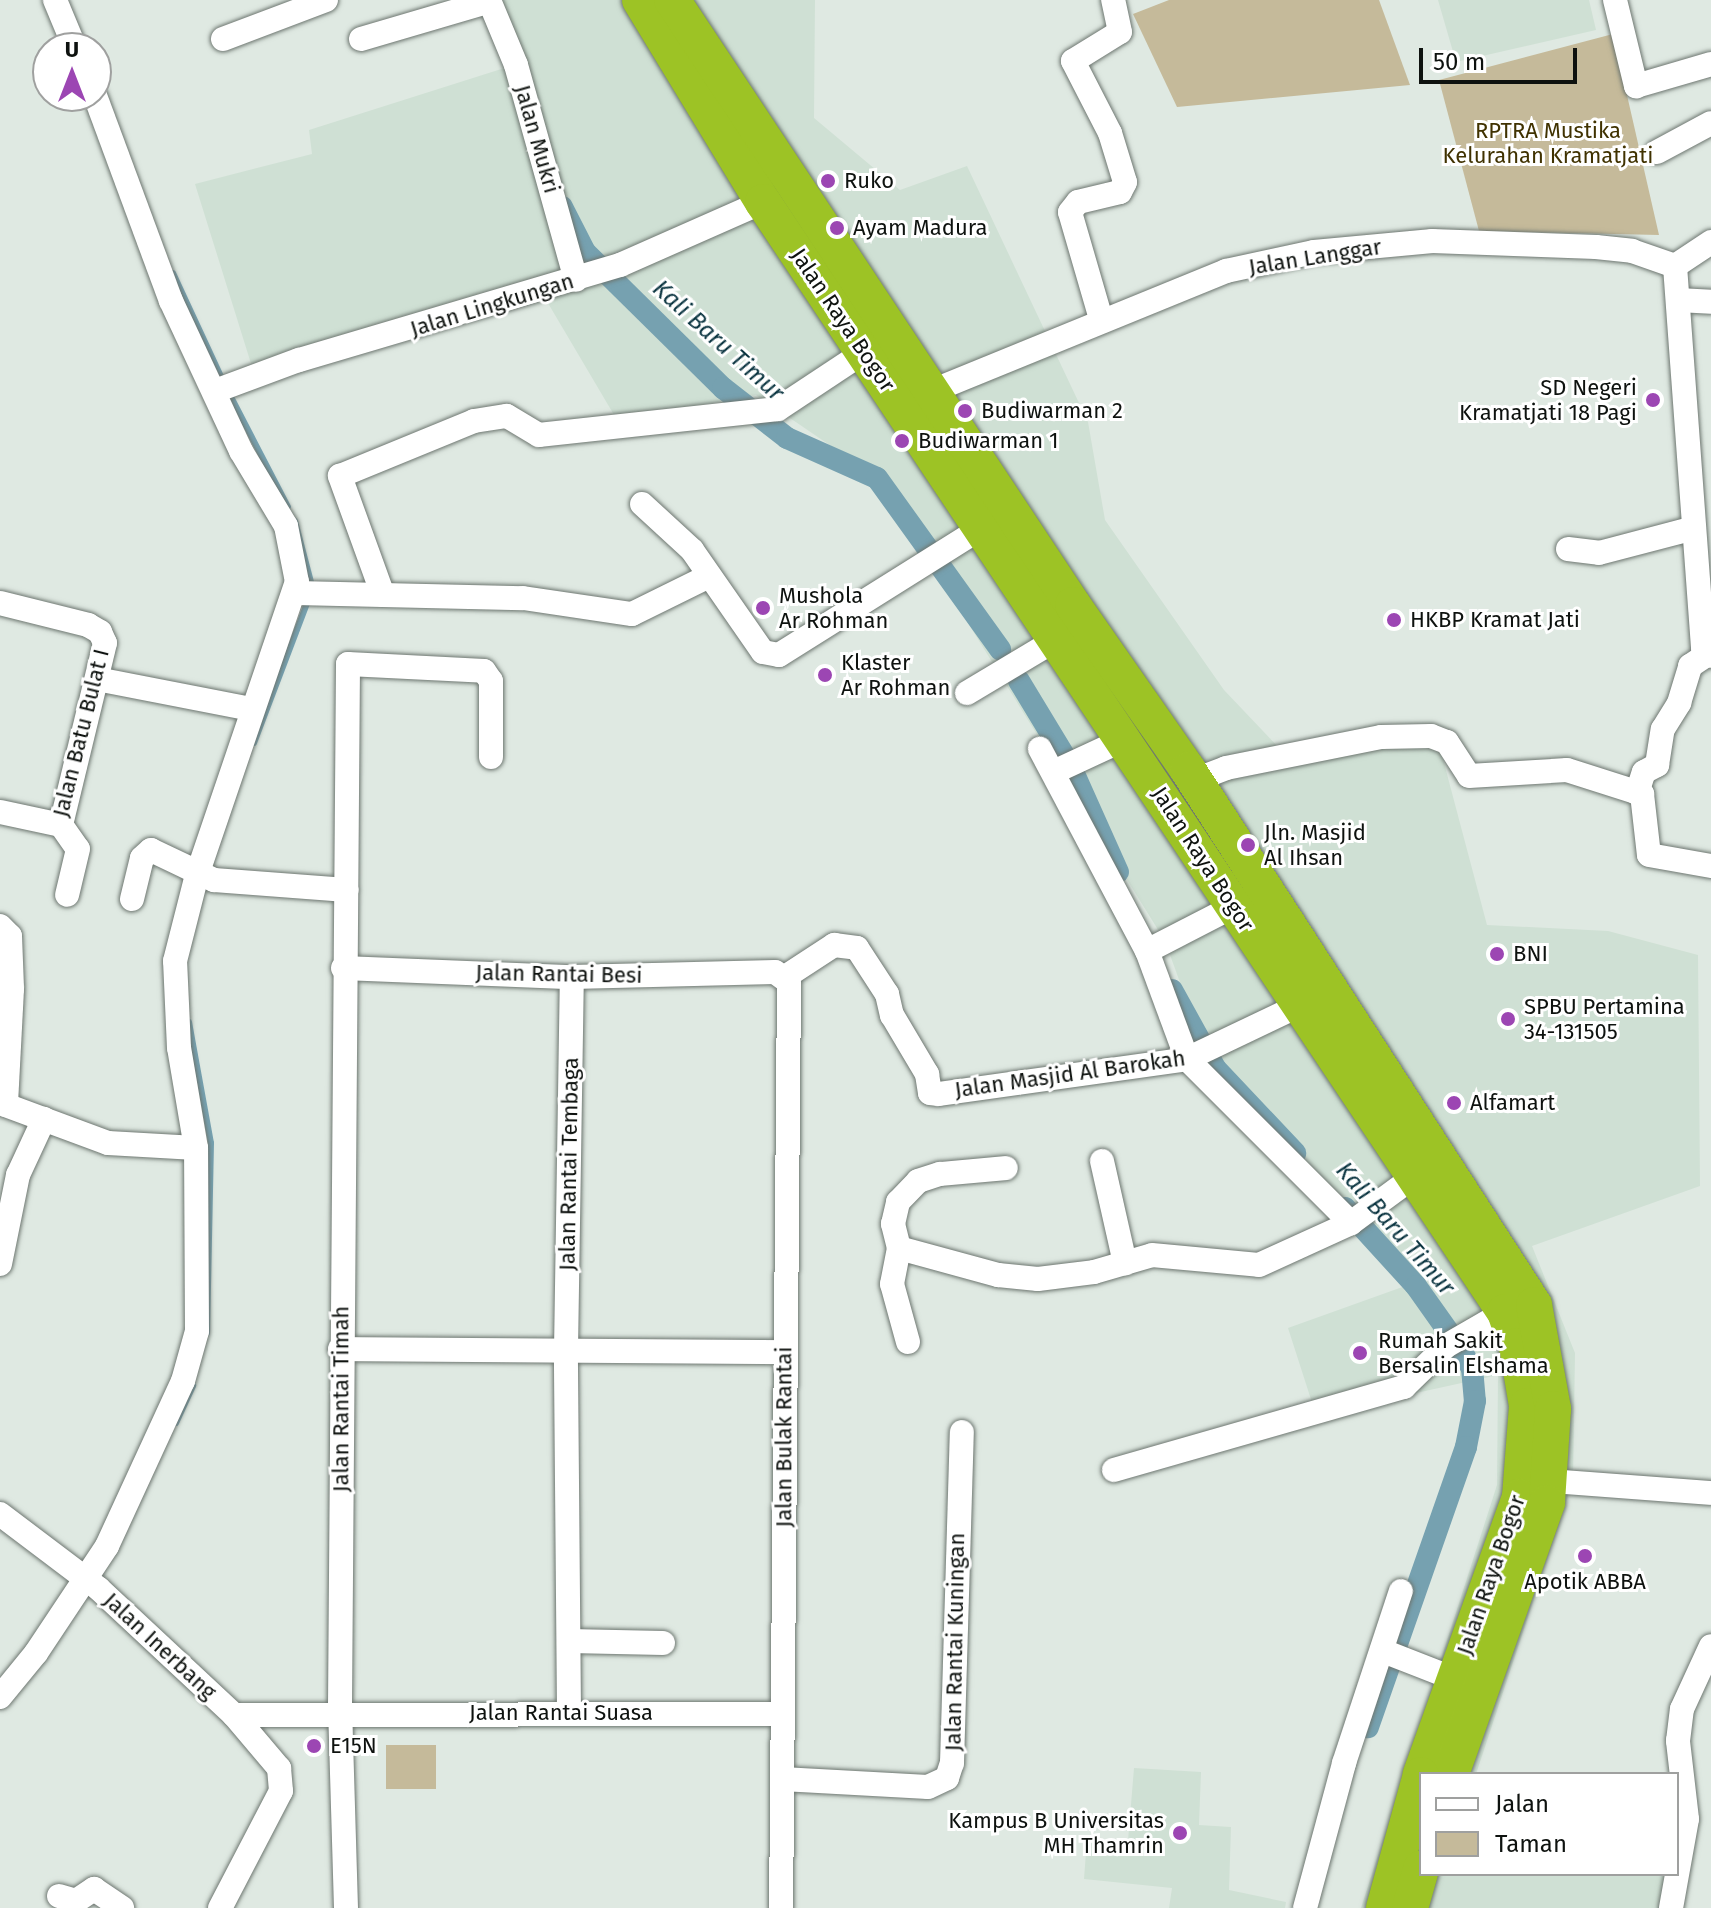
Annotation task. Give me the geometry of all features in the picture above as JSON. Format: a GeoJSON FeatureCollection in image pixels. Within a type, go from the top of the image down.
{"type":"FeatureCollection","features":[{"type":"Feature","properties":{"kind":"highway","name":"Jalan Raya Bogor"},"geometry":{"type":"LineString","coordinates":[[650,1],[763,202],[979,530],[1195,780],[1534,1305],[1550,1374],[1551,1481],[1539,1531],[1452,1772]]}},
{"type":"Feature","properties":{"kind":"highway","name":"Jalan Raya Bogor"},"geometry":{"type":"LineString","coordinates":[[650,1],[932,391],[1060,622]]}},
{"type":"Feature","properties":{"kind":"highway","name":"Jalan Raya Bogor"},"geometry":{"type":"LineString","coordinates":[[1095,665],[1125,739],[1416,1175],[1524,1378],[1524,1470],[1510,1527],[1422,1772]]}},
{"type":"Feature","properties":{"kind":"highway","name":"Jalan Raya Bogor"},"geometry":{"type":"LineString","coordinates":[[1384,1908],[1419,1781]]}},
{"type":"Feature","properties":{"kind":"highway"},"geometry":{"type":"LineString","coordinates":[[1410,1908],[1419,1876]]}},
{"type":"Feature","properties":{"kind":"street"},"geometry":{"type":"LineString","coordinates":[[55,0],[68,32]]}},
{"type":"Feature","properties":{"kind":"street"},"geometry":{"type":"LineString","coordinates":[[223,39],[326,0]]}},
{"type":"Feature","properties":{"kind":"street"},"geometry":{"type":"LineString","coordinates":[[1101,319],[1070,212],[1078,202],[1120,192],[1125,182],[1110,133],[1073,61],[1120,32],[1113,0]]}},
{"type":"Feature","properties":{"kind":"street"},"geometry":{"type":"LineString","coordinates":[[1615,0],[1636,86],[1711,64]]}},
{"type":"Feature","properties":{"kind":"street"},"geometry":{"type":"LineString","coordinates":[[361,39],[490,1]]}},
{"type":"Feature","properties":{"kind":"street","name":"Jalan Mukri"},"geometry":{"type":"LineString","coordinates":[[490,1],[516,65],[579,279]]}},
{"type":"Feature","properties":{"kind":"street"},"geometry":{"type":"LineString","coordinates":[[0,1697],[92,1584],[183,1381],[197,1331],[196,1148],[174,980],[252,709],[296,593],[286,526],[241,451],[222,388],[171,301],[101,112]]}},
{"type":"Feature","properties":{"kind":"street"},"geometry":{"type":"LineString","coordinates":[[1657,152],[1711,123]]}},
{"type":"Feature","properties":{"kind":"street","name":"Jalan Lingkungan"},"geometry":{"type":"LineString","coordinates":[[222,388],[299,360],[611,268],[763,202]]}},
{"type":"Feature","properties":{"kind":"street","name":"Jalan Langgar"},"geometry":{"type":"LineString","coordinates":[[932,391],[1101,319],[1226,271],[1314,252],[1432,241],[1596,247],[1632,251],[1675,266]]}},
{"type":"Feature","properties":{"kind":"street"},"geometry":{"type":"LineString","coordinates":[[1711,242],[1675,266],[1703,648],[1709,655],[1690,666],[1679,703],[1663,729],[1657,765],[1644,772],[1641,794],[1649,855],[1711,866]]}},
{"type":"Feature","properties":{"kind":"street"},"geometry":{"type":"LineString","coordinates":[[1678,300],[1711,302]]}},
{"type":"Feature","properties":{"kind":"street"},"geometry":{"type":"LineString","coordinates":[[383,595],[340,476],[474,421],[507,416],[539,435],[778,409],[864,352]]}},
{"type":"Feature","properties":{"kind":"street"},"geometry":{"type":"LineString","coordinates":[[642,504],[692,550],[763,652],[779,655],[979,530]]}},
{"type":"Feature","properties":{"kind":"street"},"geometry":{"type":"LineString","coordinates":[[1568,549],[1599,553],[1694,528]]}},
{"type":"Feature","properties":{"kind":"street"},"geometry":{"type":"LineString","coordinates":[[296,593],[551,600],[632,614],[709,576]]}},
{"type":"Feature","properties":{"kind":"street","name":"Jalan Batu Bulat I"},"geometry":{"type":"LineString","coordinates":[[0,603],[100,632],[105,643],[61,825],[0,812]]}},
{"type":"Feature","properties":{"kind":"street"},"geometry":{"type":"LineString","coordinates":[[967,693],[1060,622]]}},
{"type":"Feature","properties":{"kind":"street","name":"Jalan Rantai Timah"},"geometry":{"type":"LineString","coordinates":[[346,1908],[340,1715],[340,1349],[348,664],[484,671],[491,681],[491,757]]}},
{"type":"Feature","properties":{"kind":"street"},"geometry":{"type":"LineString","coordinates":[[97,679],[252,709]]}},
{"type":"Feature","properties":{"kind":"street"},"geometry":{"type":"LineString","coordinates":[[1195,780],[1226,768],[1352,743],[1431,736],[1447,742],[1469,776],[1567,770],[1641,794]]}},
{"type":"Feature","properties":{"kind":"street"},"geometry":{"type":"LineString","coordinates":[[1056,771],[1125,739]]}},
{"type":"Feature","properties":{"kind":"street"},"geometry":{"type":"LineString","coordinates":[[1040,749],[1056,771],[1153,948],[1199,1054],[1358,1218]]}},
{"type":"Feature","properties":{"kind":"street"},"geometry":{"type":"LineString","coordinates":[[61,825],[78,849],[67,895]]}},
{"type":"Feature","properties":{"kind":"street"},"geometry":{"type":"LineString","coordinates":[[132,899],[145,852],[151,850],[203,877],[347,890]]}},
{"type":"Feature","properties":{"kind":"street"},"geometry":{"type":"LineString","coordinates":[[1153,948],[1234,906]]}},
{"type":"Feature","properties":{"kind":"street"},"geometry":{"type":"LineString","coordinates":[[0,926],[10,936],[12,989],[3,1104],[108,1143],[196,1148]]}},
{"type":"Feature","properties":{"kind":"street","name":"Jalan Masjid Al Barokah"},"geometry":{"type":"LineString","coordinates":[[781,975],[834,945],[857,948],[927,1074],[930,1093],[1199,1054],[1300,1005]]}},
{"type":"Feature","properties":{"kind":"street","name":"Jalan Rantai Besi"},"geometry":{"type":"LineString","coordinates":[[343,968],[572,977],[781,975]]}},
{"type":"Feature","properties":{"kind":"street","name":"Jalan Bulak Rantai"},"geometry":{"type":"LineString","coordinates":[[781,975],[791,990],[781,1908]]}},
{"type":"Feature","properties":{"kind":"street","name":"Jalan Rantai Tembaga"},"geometry":{"type":"LineString","coordinates":[[569,1712],[566,1350],[572,977]]}},
{"type":"Feature","properties":{"kind":"street"},"geometry":{"type":"LineString","coordinates":[[0,1264],[18,1175],[44,1119]]}},
{"type":"Feature","properties":{"kind":"street"},"geometry":{"type":"LineString","coordinates":[[1102,1161],[1125,1263]]}},
{"type":"Feature","properties":{"kind":"street"},"geometry":{"type":"LineString","coordinates":[[908,1342],[892,1284],[899,1248],[895,1211],[918,1181],[1006,1168]]}},
{"type":"Feature","properties":{"kind":"street"},"geometry":{"type":"LineString","coordinates":[[899,1248],[1021,1279],[1094,1272],[1170,1254],[1259,1265],[1358,1218],[1416,1175]]}},
{"type":"Feature","properties":{"kind":"street"},"geometry":{"type":"LineString","coordinates":[[1114,1470],[1404,1387],[1446,1346],[1491,1318]]}},
{"type":"Feature","properties":{"kind":"street"},"geometry":{"type":"LineString","coordinates":[[340,1349],[785,1352]]}},
{"type":"Feature","properties":{"kind":"street","name":"Jalan Rantai Kuningan"},"geometry":{"type":"LineString","coordinates":[[782,1779],[928,1787],[947,1778],[952,1763],[962,1432]]}},
{"type":"Feature","properties":{"kind":"street"},"geometry":{"type":"LineString","coordinates":[[1551,1481],[1711,1493]]}},
{"type":"Feature","properties":{"kind":"street","name":"Jalan Inerbang"},"geometry":{"type":"LineString","coordinates":[[0,1514],[92,1584],[234,1715],[340,1715]]}},
{"type":"Feature","properties":{"kind":"street"},"geometry":{"type":"LineString","coordinates":[[1305,1908],[1344,1763],[1392,1655],[1401,1591]]}},
{"type":"Feature","properties":{"kind":"street"},"geometry":{"type":"LineString","coordinates":[[569,1641],[663,1643]]}},
{"type":"Feature","properties":{"kind":"street"},"geometry":{"type":"LineString","coordinates":[[1679,1874],[1692,1820],[1678,1741],[1682,1709],[1711,1646]]}},
{"type":"Feature","properties":{"kind":"street"},"geometry":{"type":"LineString","coordinates":[[1392,1655],[1455,1679]]}},
{"type":"Feature","properties":{"kind":"street","name":"Jalan Rantai Suasa"},"geometry":{"type":"LineString","coordinates":[[340,1715],[569,1712],[782,1714]]}},
{"type":"Feature","properties":{"kind":"street"},"geometry":{"type":"LineString","coordinates":[[220,1908],[282,1786],[274,1760],[234,1715]]}},
{"type":"Feature","properties":{"kind":"street"},"geometry":{"type":"LineString","coordinates":[[1671,1908],[1679,1876]]}},
{"type":"Feature","properties":{"kind":"street"},"geometry":{"type":"LineString","coordinates":[[59,1896],[76,1901],[94,1889],[122,1908]]}},
{"type":"Feature","properties":{"kind":"shaded area"},"geometry":{"type":"Polygon","coordinates":[[[490,0],[815,0],[814,118],[900,190],[967,166],[1088,422],[1105,520],[1224,690],[1282,751],[1439,744],[1487,925],[1608,931],[1698,955],[1700,1186],[1532,1246],[1575,1353],[1573,1481],[1477,1772],[1419,1772],[1419,1876],[1676,1876],[1669,1908],[1361,1908],[1497,1485],[1498,1375],[1316,1415],[1288,1328],[1408,1285],[1207,1057],[1165,941],[878,478],[756,395],[617,420],[542,293],[253,370],[195,184],[312,154],[309,130],[514,65],[490,0]]]}},
{"type":"Feature","properties":{"kind":"shaded area"},"geometry":{"type":"Polygon","coordinates":[[[1438,0],[1589,0],[1596,30],[1456,62],[1438,0]]]}},
{"type":"Feature","properties":{"kind":"shaded area","name":"Kampus B Universitas MH Thamrin"},"geometry":{"type":"Polygon","coordinates":[[[1134,1768],[1201,1772],[1199,1825],[1231,1827],[1229,1890],[1286,1902],[1285,1908],[1169,1908],[1172,1888],[1084,1879],[1087,1839],[1128,1841],[1134,1768]]]}},
{"type":"Feature","properties":{"kind":"green space"},"geometry":{"type":"Polygon","coordinates":[[[1169,0],[1379,0],[1410,85],[1177,107],[1133,14],[1169,0]]]}},
{"type":"Feature","properties":{"kind":"green space","name":"RPTRA Mustika Kelurahan Kramatjati"},"geometry":{"type":"Polygon","coordinates":[[[1613,34],[1659,235],[1479,231],[1439,80],[1613,34]]]}},
{"type":"Feature","properties":{"kind":"green space"},"geometry":{"type":"Polygon","coordinates":[[[386,1745],[436,1745],[436,1789],[386,1789],[386,1745]]]}},
{"type":"Feature","properties":{"kind":"waterway","name":"Kali Baru Timur"},"geometry":{"type":"LineString","coordinates":[[562,207],[585,252],[723,388],[787,438],[877,478],[1000,649]]}},
{"type":"Feature","properties":{"kind":"waterway"},"geometry":{"type":"LineString","coordinates":[[173,273],[224,383]]}},
{"type":"Feature","properties":{"kind":"waterway"},"geometry":{"type":"LineString","coordinates":[[229,393],[288,507]]}},
{"type":"Feature","properties":{"kind":"waterway"},"geometry":{"type":"LineString","coordinates":[[295,521],[312,586]]}},
{"type":"Feature","properties":{"kind":"waterway"},"geometry":{"type":"LineString","coordinates":[[254,743],[308,601]]}},
{"type":"Feature","properties":{"kind":"waterway","name":"Kali Baru Timur"},"geometry":{"type":"LineString","coordinates":[[1019,681],[1071,767],[1118,872]]}},
{"type":"Feature","properties":{"kind":"waterway","name":"Kali Baru Timur"},"geometry":{"type":"LineString","coordinates":[[1172,990],[1215,1068],[1295,1153]]}},
{"type":"Feature","properties":{"kind":"waterway"},"geometry":{"type":"LineString","coordinates":[[189,1022],[211,1143],[207,1333]]}},
{"type":"Feature","properties":{"kind":"waterway","name":"Kali Baru Timur"},"geometry":{"type":"LineString","coordinates":[[1345,1208],[1416,1286],[1455,1341],[1472,1368],[1475,1401],[1466,1447],[1368,1727]]}},
{"type":"Feature","properties":{"kind":"waterway"},"geometry":{"type":"LineString","coordinates":[[176,1423],[193,1386]]}},
{"type":"Feature","properties":{"kind":"place","name":"Ruko"},"geometry":{"type":"Point","coordinates":[828,181]}},
{"type":"Feature","properties":{"kind":"place","name":"Ayam Madura"},"geometry":{"type":"Point","coordinates":[837,228]}},
{"type":"Feature","properties":{"kind":"place","name":"SD Negeri Kramatjati 18 Pagi"},"geometry":{"type":"Point","coordinates":[1653,400]}},
{"type":"Feature","properties":{"kind":"place","name":"Budiwarman 2"},"geometry":{"type":"Point","coordinates":[965,411]}},
{"type":"Feature","properties":{"kind":"place","name":"Budiwarman 1"},"geometry":{"type":"Point","coordinates":[902,441]}},
{"type":"Feature","properties":{"kind":"place","name":"Mushola Ar Rohman"},"geometry":{"type":"Point","coordinates":[763,608]}},
{"type":"Feature","properties":{"kind":"place","name":"HKBP Kramat Jati"},"geometry":{"type":"Point","coordinates":[1394,620]}},
{"type":"Feature","properties":{"kind":"place","name":"Klaster Ar Rohman"},"geometry":{"type":"Point","coordinates":[825,675]}},
{"type":"Feature","properties":{"kind":"place","name":"Jln. Masjid Al Ihsan"},"geometry":{"type":"Point","coordinates":[1248,845]}},
{"type":"Feature","properties":{"kind":"place","name":"BNI"},"geometry":{"type":"Point","coordinates":[1497,954]}},
{"type":"Feature","properties":{"kind":"place","name":"SPBU Pertamina 34-131505"},"geometry":{"type":"Point","coordinates":[1508,1019]}},
{"type":"Feature","properties":{"kind":"place","name":"Alfamart"},"geometry":{"type":"Point","coordinates":[1454,1103]}},
{"type":"Feature","properties":{"kind":"place","name":"Rumah Sakit Bersalin Elshama"},"geometry":{"type":"Point","coordinates":[1360,1353]}},
{"type":"Feature","properties":{"kind":"place","name":"Apotik ABBA"},"geometry":{"type":"Point","coordinates":[1585,1556]}},
{"type":"Feature","properties":{"kind":"place","name":"E15N"},"geometry":{"type":"Point","coordinates":[314,1746]}},
{"type":"Feature","properties":{"kind":"place","name":"Kampus B Universitas MH Thamrin"},"geometry":{"type":"Point","coordinates":[1180,1833]}}]}
